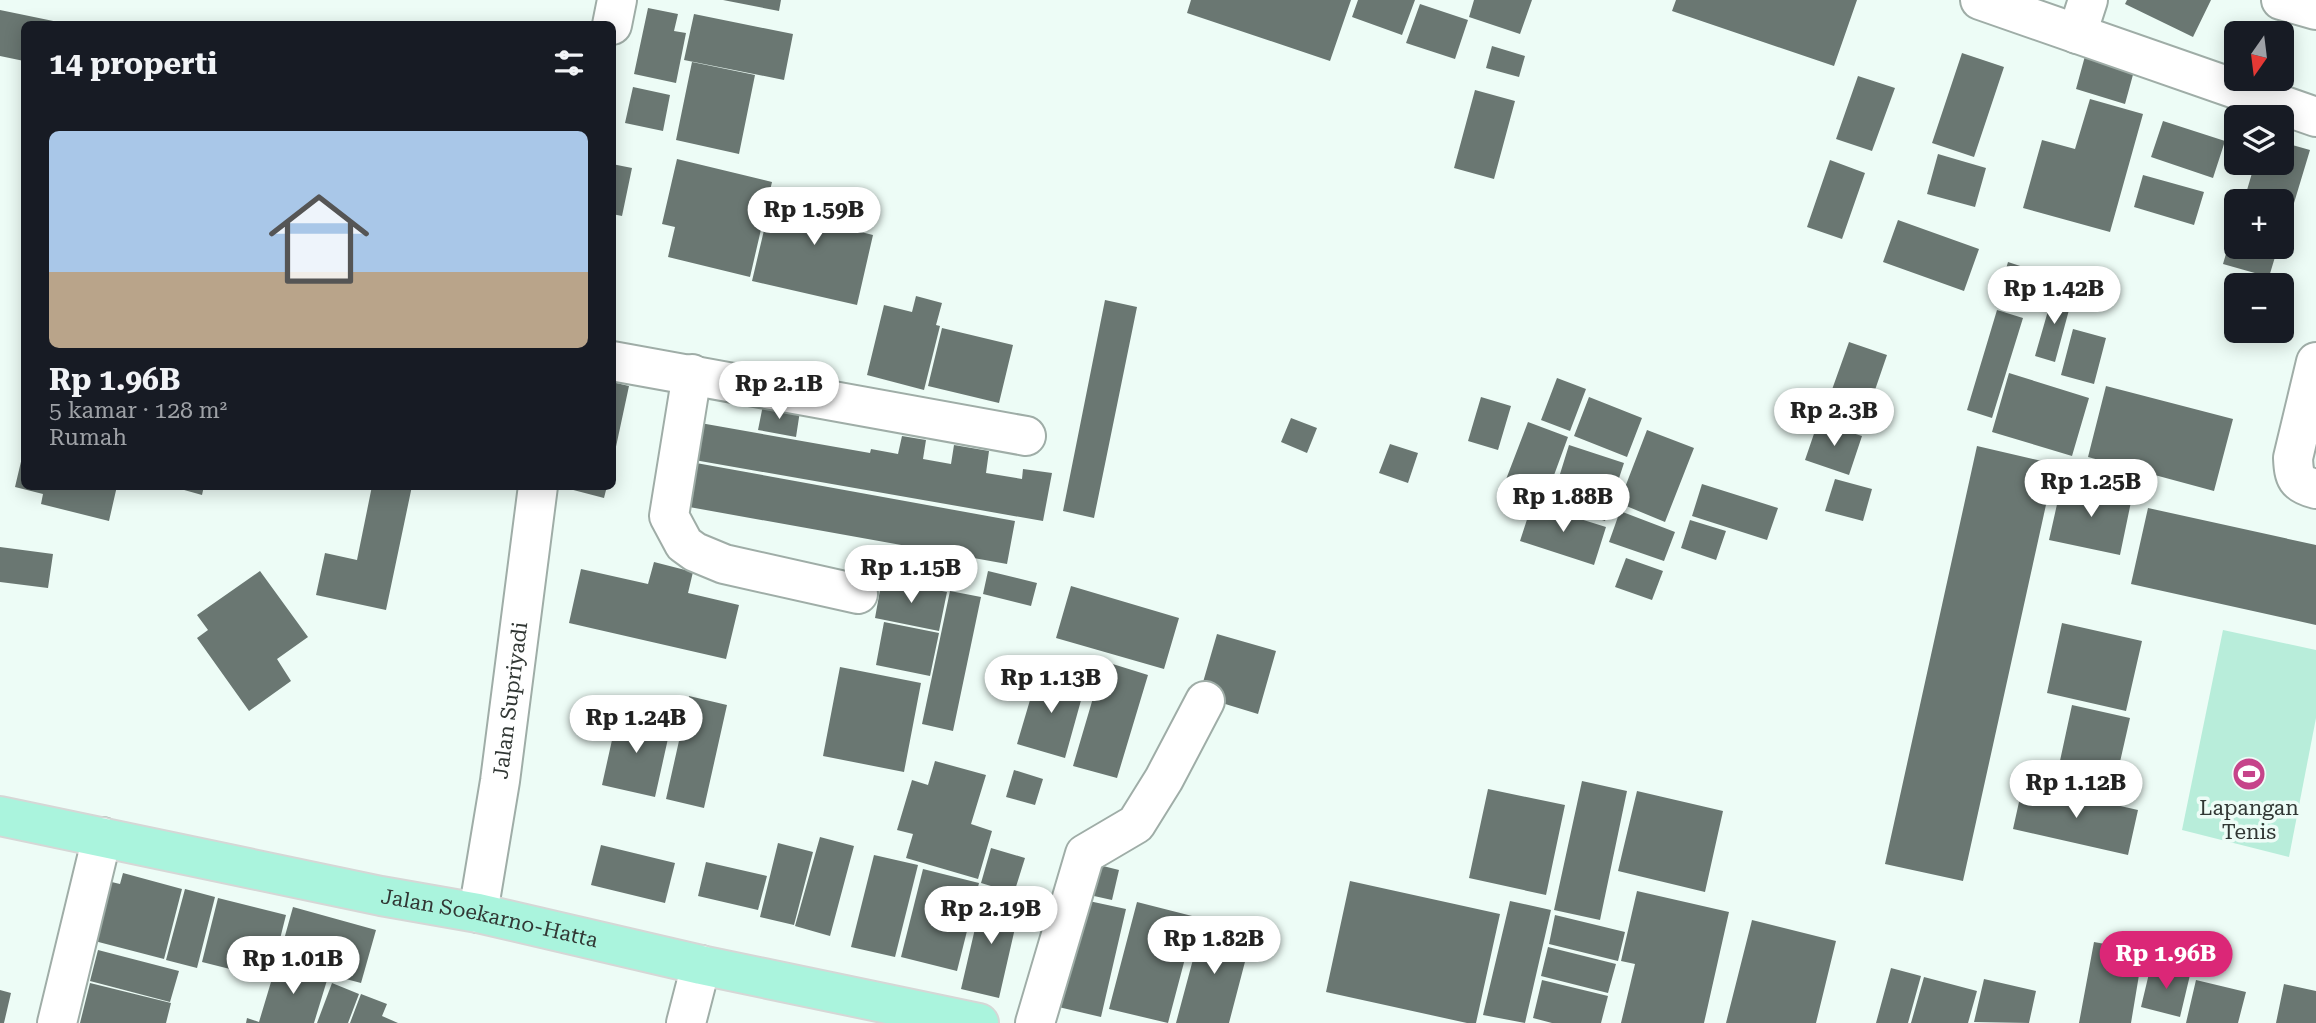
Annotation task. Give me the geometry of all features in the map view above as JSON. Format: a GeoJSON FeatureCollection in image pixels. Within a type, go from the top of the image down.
{"type":"FeatureCollection","features":[{"type":"Feature","properties":{"kind":"main road","name":"Jalan Soekarno-Hatta"},"geometry":{"type":"LineString","coordinates":[[0,816],[397,899],[478,913],[701,965],[979,1023]]}},
{"type":"Feature","properties":{"kind":"street"},"geometry":{"type":"LineString","coordinates":[[613,21],[617,0]]}},
{"type":"Feature","properties":{"kind":"street"},"geometry":{"type":"LineString","coordinates":[[1980,0],[2082,17],[2316,117]]}},
{"type":"Feature","properties":{"kind":"street"},"geometry":{"type":"LineString","coordinates":[[2281,0],[2316,10]]}},
{"type":"Feature","properties":{"kind":"street"},"geometry":{"type":"LineString","coordinates":[[616,362],[1026,436]]}},
{"type":"Feature","properties":{"kind":"street"},"geometry":{"type":"LineString","coordinates":[[2316,362],[2293,458],[2294,474],[2302,485],[2316,489]]}},
{"type":"Feature","properties":{"kind":"street"},"geometry":{"type":"LineString","coordinates":[[692,374],[669,516],[684,544],[695,552],[724,564],[858,594]]}},
{"type":"Feature","properties":{"kind":"street","name":"Jalan Supriyadi"},"geometry":{"type":"LineString","coordinates":[[478,913],[500,781],[537,490]]}},
{"type":"Feature","properties":{"kind":"street"},"geometry":{"type":"LineString","coordinates":[[1035,1023],[1085,853],[1136,824],[1164,779],[1205,701]]}},
{"type":"Feature","properties":{"kind":"street"},"geometry":{"type":"LineString","coordinates":[[57,1023],[102,837]]}},
{"type":"Feature","properties":{"kind":"street"},"geometry":{"type":"LineString","coordinates":[[686,1023],[701,965]]}},
{"type":"Feature","properties":{"kind":"green space","name":"Lapangan Tenis"},"geometry":{"type":"Polygon","coordinates":[[[2223,630],[2316,650],[2316,718],[2289,857],[2182,830],[2223,630]]]}},
{"type":"Feature","properties":{"kind":"building"},"geometry":{"type":"Polygon","coordinates":[[[723,0],[781,0],[779,11],[723,0]]]}},
{"type":"Feature","properties":{"kind":"building"},"geometry":{"type":"Polygon","coordinates":[[[1191,0],[1351,0],[1330,61],[1187,13],[1191,0]]]}},
{"type":"Feature","properties":{"kind":"building"},"geometry":{"type":"Polygon","coordinates":[[[1358,0],[1415,0],[1402,35],[1352,17],[1358,0]]]}},
{"type":"Feature","properties":{"kind":"building"},"geometry":{"type":"Polygon","coordinates":[[[1474,0],[1532,0],[1520,34],[1469,17],[1474,0]]]}},
{"type":"Feature","properties":{"kind":"building"},"geometry":{"type":"Polygon","coordinates":[[[1676,0],[1857,0],[1834,66],[1672,11],[1676,0]]]}},
{"type":"Feature","properties":{"kind":"building"},"geometry":{"type":"Polygon","coordinates":[[[2127,0],[2211,0],[2193,37],[2125,4],[2127,0]]]}},
{"type":"Feature","properties":{"kind":"building"},"geometry":{"type":"Polygon","coordinates":[[[1420,4],[1468,20],[1455,59],[1406,43],[1420,4]]]}},
{"type":"Feature","properties":{"kind":"building"},"geometry":{"type":"Polygon","coordinates":[[[648,8],[678,14],[674,31],[686,33],[676,83],[634,74],[648,8]]]}},
{"type":"Feature","properties":{"kind":"building"},"geometry":{"type":"Polygon","coordinates":[[[0,10],[53,21],[21,21],[21,60],[0,56],[0,10]]]}},
{"type":"Feature","properties":{"kind":"building"},"geometry":{"type":"Polygon","coordinates":[[[694,14],[793,34],[784,80],[684,60],[694,14]]]}},
{"type":"Feature","properties":{"kind":"building"},"geometry":{"type":"Polygon","coordinates":[[[1492,46],[1525,56],[1519,77],[1486,68],[1492,46]]]}},
{"type":"Feature","properties":{"kind":"building"},"geometry":{"type":"Polygon","coordinates":[[[1962,53],[2004,67],[1974,157],[1932,143],[1962,53]]]}},
{"type":"Feature","properties":{"kind":"building"},"geometry":{"type":"Polygon","coordinates":[[[2085,56],[2134,71],[2125,104],[2076,89],[2085,56]]]}},
{"type":"Feature","properties":{"kind":"building"},"geometry":{"type":"Polygon","coordinates":[[[692,62],[755,75],[739,154],[676,140],[692,62]]]}},
{"type":"Feature","properties":{"kind":"building"},"geometry":{"type":"Polygon","coordinates":[[[1858,76],[1895,88],[1872,151],[1836,139],[1858,76]]]}},
{"type":"Feature","properties":{"kind":"building"},"geometry":{"type":"Polygon","coordinates":[[[633,87],[670,95],[663,131],[625,123],[633,87]]]}},
{"type":"Feature","properties":{"kind":"building"},"geometry":{"type":"Polygon","coordinates":[[[1475,90],[1515,101],[1494,179],[1454,168],[1475,90]]]}},
{"type":"Feature","properties":{"kind":"building"},"geometry":{"type":"Polygon","coordinates":[[[2090,99],[2143,114],[2110,232],[2023,208],[2042,140],[2075,149],[2090,99]]]}},
{"type":"Feature","properties":{"kind":"building"},"geometry":{"type":"Polygon","coordinates":[[[2163,121],[2224,141],[2213,178],[2151,157],[2163,121]]]}},
{"type":"Feature","properties":{"kind":"building"},"geometry":{"type":"Polygon","coordinates":[[[2294,145],[2310,150],[2294,203],[2294,189],[2247,189],[2251,175],[2294,175],[2294,145]]]}},
{"type":"Feature","properties":{"kind":"building"},"geometry":{"type":"Polygon","coordinates":[[[1938,154],[1986,168],[1975,207],[1927,194],[1938,154]]]}},
{"type":"Feature","properties":{"kind":"building"},"geometry":{"type":"Polygon","coordinates":[[[677,159],[772,182],[750,277],[668,257],[675,227],[662,224],[677,159]]]}},
{"type":"Feature","properties":{"kind":"building"},"geometry":{"type":"Polygon","coordinates":[[[1830,160],[1865,173],[1842,239],[1807,227],[1830,160]]]}},
{"type":"Feature","properties":{"kind":"building"},"geometry":{"type":"Polygon","coordinates":[[[616,165],[632,168],[622,216],[616,215],[616,165]]]}},
{"type":"Feature","properties":{"kind":"building"},"geometry":{"type":"Polygon","coordinates":[[[2143,175],[2204,192],[2194,225],[2134,207],[2143,175]]]}},
{"type":"Feature","properties":{"kind":"building"},"geometry":{"type":"Polygon","coordinates":[[[774,188],[866,210],[861,232],[873,235],[857,305],[752,281],[774,188]]]}},
{"type":"Feature","properties":{"kind":"building"},"geometry":{"type":"Polygon","coordinates":[[[1898,220],[1979,249],[1964,291],[1883,262],[1898,220]]]}},
{"type":"Feature","properties":{"kind":"building"},"geometry":{"type":"Polygon","coordinates":[[[2224,259],[2274,259],[2270,273],[2255,273],[2223,264],[2224,259]]]}},
{"type":"Feature","properties":{"kind":"building"},"geometry":{"type":"Polygon","coordinates":[[[2008,262],[2054,277],[2043,311],[1998,296],[2008,262]]]}},
{"type":"Feature","properties":{"kind":"building"},"geometry":{"type":"Polygon","coordinates":[[[2054,290],[2073,295],[2055,362],[2035,356],[2054,290]]]}},
{"type":"Feature","properties":{"kind":"building"},"geometry":{"type":"Polygon","coordinates":[[[916,296],[942,303],[936,325],[940,326],[924,390],[867,375],[884,305],[912,312],[916,296]]]}},
{"type":"Feature","properties":{"kind":"building"},"geometry":{"type":"Polygon","coordinates":[[[1105,300],[1137,307],[1094,518],[1063,511],[1105,300]]]}},
{"type":"Feature","properties":{"kind":"building"},"geometry":{"type":"Polygon","coordinates":[[[1997,310],[2023,318],[1992,418],[1967,410],[1997,310]]]}},
{"type":"Feature","properties":{"kind":"building"},"geometry":{"type":"Polygon","coordinates":[[[942,328],[1013,345],[999,403],[928,386],[942,328]]]}},
{"type":"Feature","properties":{"kind":"building"},"geometry":{"type":"Polygon","coordinates":[[[2073,329],[2106,338],[2094,384],[2061,375],[2073,329]]]}},
{"type":"Feature","properties":{"kind":"building"},"geometry":{"type":"Polygon","coordinates":[[[1849,342],[1887,355],[1863,425],[1824,412],[1849,342]]]}},
{"type":"Feature","properties":{"kind":"building"},"geometry":{"type":"Polygon","coordinates":[[[2009,373],[2089,398],[2072,456],[1992,432],[2009,373]]]}},
{"type":"Feature","properties":{"kind":"building"},"geometry":{"type":"Polygon","coordinates":[[[1557,378],[1586,389],[1570,431],[1541,420],[1557,378]]]}},
{"type":"Feature","properties":{"kind":"building"},"geometry":{"type":"Polygon","coordinates":[[[616,383],[629,386],[616,447],[616,383]]]}},
{"type":"Feature","properties":{"kind":"building"},"geometry":{"type":"Polygon","coordinates":[[[2106,386],[2233,419],[2214,491],[2088,457],[2106,386]]]}},
{"type":"Feature","properties":{"kind":"building"},"geometry":{"type":"Polygon","coordinates":[[[1481,397],[1511,406],[1498,450],[1468,441],[1481,397]]]}},
{"type":"Feature","properties":{"kind":"building"},"geometry":{"type":"Polygon","coordinates":[[[1589,397],[1642,418],[1627,457],[1574,436],[1589,397]]]}},
{"type":"Feature","properties":{"kind":"building"},"geometry":{"type":"Polygon","coordinates":[[[763,405],[800,411],[796,437],[758,430],[763,405]]]}},
{"type":"Feature","properties":{"kind":"building"},"geometry":{"type":"Polygon","coordinates":[[[1291,418],[1317,428],[1307,453],[1281,442],[1291,418]]]}},
{"type":"Feature","properties":{"kind":"building"},"geometry":{"type":"Polygon","coordinates":[[[689,421],[870,453],[871,449],[898,454],[902,436],[926,440],[923,459],[951,464],[954,445],[989,451],[986,473],[1022,479],[1023,469],[1052,473],[1043,521],[683,458],[689,421]]]}},
{"type":"Feature","properties":{"kind":"building"},"geometry":{"type":"Polygon","coordinates":[[[1528,422],[1568,437],[1546,497],[1505,482],[1528,422]]]}},
{"type":"Feature","properties":{"kind":"building"},"geometry":{"type":"Polygon","coordinates":[[[1818,422],[1862,436],[1849,475],[1805,460],[1818,422]]]}},
{"type":"Feature","properties":{"kind":"building"},"geometry":{"type":"Polygon","coordinates":[[[1647,430],[1694,448],[1665,522],[1619,503],[1647,430]]]}},
{"type":"Feature","properties":{"kind":"building"},"geometry":{"type":"Polygon","coordinates":[[[1390,444],[1418,453],[1408,483],[1379,473],[1390,444]]]}},
{"type":"Feature","properties":{"kind":"building"},"geometry":{"type":"Polygon","coordinates":[[[1569,445],[1624,463],[1605,521],[1551,503],[1569,445]]]}},
{"type":"Feature","properties":{"kind":"building"},"geometry":{"type":"Polygon","coordinates":[[[1977,446],[2055,464],[1963,881],[1885,864],[1977,446]]]}},
{"type":"Feature","properties":{"kind":"building"},"geometry":{"type":"Polygon","coordinates":[[[685,461],[1015,521],[1007,564],[678,505],[685,461]]]}},
{"type":"Feature","properties":{"kind":"building"},"geometry":{"type":"Polygon","coordinates":[[[21,462],[21,488],[15,487],[21,462]]]}},
{"type":"Feature","properties":{"kind":"building"},"geometry":{"type":"Polygon","coordinates":[[[1835,479],[1872,489],[1863,521],[1825,511],[1835,479]]]}},
{"type":"Feature","properties":{"kind":"building"},"geometry":{"type":"Polygon","coordinates":[[[2062,482],[2132,497],[2120,555],[2049,540],[2062,482]]]}},
{"type":"Feature","properties":{"kind":"building"},"geometry":{"type":"Polygon","coordinates":[[[1702,484],[1778,508],[1767,540],[1692,516],[1702,484]]]}},
{"type":"Feature","properties":{"kind":"building"},"geometry":{"type":"Polygon","coordinates":[[[27,490],[116,490],[109,521],[41,504],[43,494],[27,490]]]}},
{"type":"Feature","properties":{"kind":"building"},"geometry":{"type":"Polygon","coordinates":[[[184,490],[203,490],[202,495],[184,490]]]}},
{"type":"Feature","properties":{"kind":"building"},"geometry":{"type":"Polygon","coordinates":[[[371,490],[411,490],[386,610],[316,595],[325,553],[357,560],[371,490]]]}},
{"type":"Feature","properties":{"kind":"building"},"geometry":{"type":"Polygon","coordinates":[[[573,490],[606,490],[604,498],[573,490]]]}},
{"type":"Feature","properties":{"kind":"building"},"geometry":{"type":"Polygon","coordinates":[[[1532,504],[1606,527],[1594,565],[1520,541],[1532,504]]]}},
{"type":"Feature","properties":{"kind":"building"},"geometry":{"type":"Polygon","coordinates":[[[2148,508],[2316,545],[2316,625],[2131,584],[2148,508]]]}},
{"type":"Feature","properties":{"kind":"building"},"geometry":{"type":"Polygon","coordinates":[[[1620,511],[1675,532],[1664,561],[1609,542],[1620,511]]]}},
{"type":"Feature","properties":{"kind":"building"},"geometry":{"type":"Polygon","coordinates":[[[1690,520],[1726,531],[1716,560],[1681,548],[1690,520]]]}},
{"type":"Feature","properties":{"kind":"building"},"geometry":{"type":"Polygon","coordinates":[[[0,547],[53,554],[48,588],[0,582],[0,547]]]}},
{"type":"Feature","properties":{"kind":"building"},"geometry":{"type":"Polygon","coordinates":[[[1626,558],[1663,571],[1652,600],[1615,587],[1626,558]]]}},
{"type":"Feature","properties":{"kind":"building"},"geometry":{"type":"Polygon","coordinates":[[[654,562],[693,572],[688,593],[739,605],[726,659],[569,623],[581,569],[648,584],[654,562]]]}},
{"type":"Feature","properties":{"kind":"building"},"geometry":{"type":"Polygon","coordinates":[[[260,571],[308,637],[277,659],[291,681],[249,711],[197,638],[208,630],[197,615],[260,571]]]}},
{"type":"Feature","properties":{"kind":"building"},"geometry":{"type":"Polygon","coordinates":[[[988,571],[1037,583],[1031,606],[983,594],[988,571]]]}},
{"type":"Feature","properties":{"kind":"building"},"geometry":{"type":"Polygon","coordinates":[[[882,579],[947,592],[939,631],[875,618],[882,579]]]}},
{"type":"Feature","properties":{"kind":"building"},"geometry":{"type":"Polygon","coordinates":[[[1071,586],[1179,618],[1164,669],[1056,638],[1071,586]]]}},
{"type":"Feature","properties":{"kind":"building"},"geometry":{"type":"Polygon","coordinates":[[[950,591],[981,597],[953,731],[922,724],[950,591]]]}},
{"type":"Feature","properties":{"kind":"building"},"geometry":{"type":"Polygon","coordinates":[[[884,622],[939,633],[930,676],[876,665],[884,622]]]}},
{"type":"Feature","properties":{"kind":"building"},"geometry":{"type":"Polygon","coordinates":[[[2062,623],[2142,641],[2126,711],[2047,693],[2062,623]]]}},
{"type":"Feature","properties":{"kind":"building"},"geometry":{"type":"Polygon","coordinates":[[[1217,634],[1276,651],[1258,714],[1199,696],[1217,634]]]}},
{"type":"Feature","properties":{"kind":"building"},"geometry":{"type":"Polygon","coordinates":[[[1071,658],[1102,667],[1103,661],[1148,675],[1117,778],[1073,766],[1098,681],[1067,673],[1071,658]]]}},
{"type":"Feature","properties":{"kind":"building"},"geometry":{"type":"Polygon","coordinates":[[[840,667],[921,683],[904,772],[823,756],[840,667]]]}},
{"type":"Feature","properties":{"kind":"building"},"geometry":{"type":"Polygon","coordinates":[[[1038,673],[1085,686],[1065,758],[1017,744],[1038,673]]]}},
{"type":"Feature","properties":{"kind":"building"},"geometry":{"type":"Polygon","coordinates":[[[689,696],[727,705],[704,808],[666,799],[689,696]]]}},
{"type":"Feature","properties":{"kind":"building"},"geometry":{"type":"Polygon","coordinates":[[[2072,705],[2130,718],[2112,797],[2055,784],[2072,705]]]}},
{"type":"Feature","properties":{"kind":"building"},"geometry":{"type":"Polygon","coordinates":[[[618,713],[671,725],[655,797],[602,785],[618,713]]]}},
{"type":"Feature","properties":{"kind":"building"},"geometry":{"type":"Polygon","coordinates":[[[935,761],[986,775],[971,824],[992,831],[978,879],[906,858],[913,834],[897,830],[912,780],[928,785],[935,761]]]}},
{"type":"Feature","properties":{"kind":"building"},"geometry":{"type":"Polygon","coordinates":[[[1014,770],[1043,779],[1035,805],[1006,797],[1014,770]]]}},
{"type":"Feature","properties":{"kind":"building"},"geometry":{"type":"Polygon","coordinates":[[[1582,781],[1627,791],[1600,920],[1554,910],[1582,781]]]}},
{"type":"Feature","properties":{"kind":"building"},"geometry":{"type":"Polygon","coordinates":[[[2023,784],[2138,810],[2128,855],[2013,829],[2023,784]]]}},
{"type":"Feature","properties":{"kind":"building"},"geometry":{"type":"Polygon","coordinates":[[[1488,789],[1565,805],[1546,895],[1469,878],[1488,789]]]}},
{"type":"Feature","properties":{"kind":"building"},"geometry":{"type":"Polygon","coordinates":[[[1637,791],[1723,811],[1705,892],[1618,871],[1637,791]]]}},
{"type":"Feature","properties":{"kind":"building"},"geometry":{"type":"Polygon","coordinates":[[[820,837],[854,846],[830,936],[795,926],[820,837]]]}},
{"type":"Feature","properties":{"kind":"building"},"geometry":{"type":"Polygon","coordinates":[[[778,843],[813,852],[794,925],[760,917],[778,843]]]}},
{"type":"Feature","properties":{"kind":"building"},"geometry":{"type":"Polygon","coordinates":[[[601,845],[675,863],[665,903],[591,885],[601,845]]]}},
{"type":"Feature","properties":{"kind":"building"},"geometry":{"type":"Polygon","coordinates":[[[991,848],[1025,858],[1014,893],[981,883],[991,848]]]}},
{"type":"Feature","properties":{"kind":"building"},"geometry":{"type":"Polygon","coordinates":[[[874,855],[918,865],[895,957],[851,947],[874,855]]]}},
{"type":"Feature","properties":{"kind":"building"},"geometry":{"type":"Polygon","coordinates":[[[1083,861],[1119,870],[1112,900],[1076,892],[1083,861]]]}},
{"type":"Feature","properties":{"kind":"building"},"geometry":{"type":"Polygon","coordinates":[[[706,862],[767,876],[758,910],[698,896],[706,862]]]}},
{"type":"Feature","properties":{"kind":"building"},"geometry":{"type":"Polygon","coordinates":[[[923,869],[979,883],[957,971],[901,957],[923,869]]]}},
{"type":"Feature","properties":{"kind":"building"},"geometry":{"type":"Polygon","coordinates":[[[123,873],[182,889],[164,959],[83,938],[99,879],[120,884],[123,873]]]}},
{"type":"Feature","properties":{"kind":"building"},"geometry":{"type":"Polygon","coordinates":[[[1350,881],[1500,914],[1476,1023],[1326,992],[1350,881]]]}},
{"type":"Feature","properties":{"kind":"building"},"geometry":{"type":"Polygon","coordinates":[[[185,889],[215,897],[197,968],[166,960],[185,889]]]}},
{"type":"Feature","properties":{"kind":"building"},"geometry":{"type":"Polygon","coordinates":[[[1637,891],[1729,912],[1704,1023],[1621,1023],[1635,964],[1621,961],[1637,891]]]}},
{"type":"Feature","properties":{"kind":"building"},"geometry":{"type":"Polygon","coordinates":[[[983,894],[1021,902],[999,998],[961,989],[983,894]]]}},
{"type":"Feature","properties":{"kind":"building"},"geometry":{"type":"Polygon","coordinates":[[[218,898],[286,915],[270,979],[202,962],[218,898]]]}},
{"type":"Feature","properties":{"kind":"building"},"geometry":{"type":"Polygon","coordinates":[[[1075,898],[1126,909],[1101,1017],[1050,1005],[1075,898]]]}},
{"type":"Feature","properties":{"kind":"building"},"geometry":{"type":"Polygon","coordinates":[[[1510,901],[1551,910],[1525,1023],[1483,1015],[1510,901]]]}},
{"type":"Feature","properties":{"kind":"building"},"geometry":{"type":"Polygon","coordinates":[[[1137,902],[1196,917],[1168,1023],[1109,1009],[1137,902]]]}},
{"type":"Feature","properties":{"kind":"building"},"geometry":{"type":"Polygon","coordinates":[[[293,907],[376,930],[361,983],[278,961],[293,907]]]}},
{"type":"Feature","properties":{"kind":"building"},"geometry":{"type":"Polygon","coordinates":[[[1555,915],[1625,932],[1618,961],[1549,944],[1555,915]]]}},
{"type":"Feature","properties":{"kind":"building"},"geometry":{"type":"Polygon","coordinates":[[[1752,920],[1836,941],[1816,1023],[1726,1023],[1752,920]]]}},
{"type":"Feature","properties":{"kind":"building"},"geometry":{"type":"Polygon","coordinates":[[[1203,922],[1252,935],[1229,1023],[1176,1023],[1203,922]]]}},
{"type":"Feature","properties":{"kind":"building"},"geometry":{"type":"Polygon","coordinates":[[[2094,942],[2143,951],[2131,1023],[2079,1023],[2094,942]]]}},
{"type":"Feature","properties":{"kind":"building"},"geometry":{"type":"Polygon","coordinates":[[[1548,947],[1616,964],[1608,993],[1541,976],[1548,947]]]}},
{"type":"Feature","properties":{"kind":"building"},"geometry":{"type":"Polygon","coordinates":[[[98,950],[179,971],[170,1002],[90,981],[98,950]]]}},
{"type":"Feature","properties":{"kind":"building"},"geometry":{"type":"Polygon","coordinates":[[[277,962],[328,977],[314,1023],[246,1023],[247,1018],[259,1022],[277,962]]]}},
{"type":"Feature","properties":{"kind":"building"},"geometry":{"type":"Polygon","coordinates":[[[2151,965],[2190,975],[2180,1017],[2141,1007],[2151,965]]]}},
{"type":"Feature","properties":{"kind":"building"},"geometry":{"type":"Polygon","coordinates":[[[1891,968],[1921,976],[1908,1023],[1876,1023],[1891,968]]]}},
{"type":"Feature","properties":{"kind":"building"},"geometry":{"type":"Polygon","coordinates":[[[1924,977],[1977,991],[1968,1023],[1911,1023],[1924,977]]]}},
{"type":"Feature","properties":{"kind":"building"},"geometry":{"type":"Polygon","coordinates":[[[1984,979],[2036,991],[2029,1023],[1974,1022],[1984,979]]]}},
{"type":"Feature","properties":{"kind":"building"},"geometry":{"type":"Polygon","coordinates":[[[1542,980],[1608,996],[1601,1023],[1552,1023],[1533,1018],[1542,980]]]}},
{"type":"Feature","properties":{"kind":"building"},"geometry":{"type":"Polygon","coordinates":[[[2196,980],[2246,992],[2238,1023],[2186,1023],[2196,980]]]}},
{"type":"Feature","properties":{"kind":"building"},"geometry":{"type":"Polygon","coordinates":[[[90,983],[171,1003],[166,1023],[80,1023],[90,983]]]}},
{"type":"Feature","properties":{"kind":"building"},"geometry":{"type":"Polygon","coordinates":[[[332,983],[359,994],[348,1023],[317,1023],[332,983]]]}},
{"type":"Feature","properties":{"kind":"building"},"geometry":{"type":"Polygon","coordinates":[[[2284,984],[2316,991],[2316,1023],[2276,1023],[2284,984]]]}},
{"type":"Feature","properties":{"kind":"building"},"geometry":{"type":"Polygon","coordinates":[[[0,990],[11,993],[4,1023],[0,1023],[0,990]]]}},
{"type":"Feature","properties":{"kind":"building"},"geometry":{"type":"Polygon","coordinates":[[[361,994],[387,1004],[382,1016],[398,1023],[350,1023],[361,994]]]}},
{"type":"Feature","properties":{"kind":"place","name":"Lapangan Tenis"},"geometry":{"type":"Point","coordinates":[2249,774]}}]}
